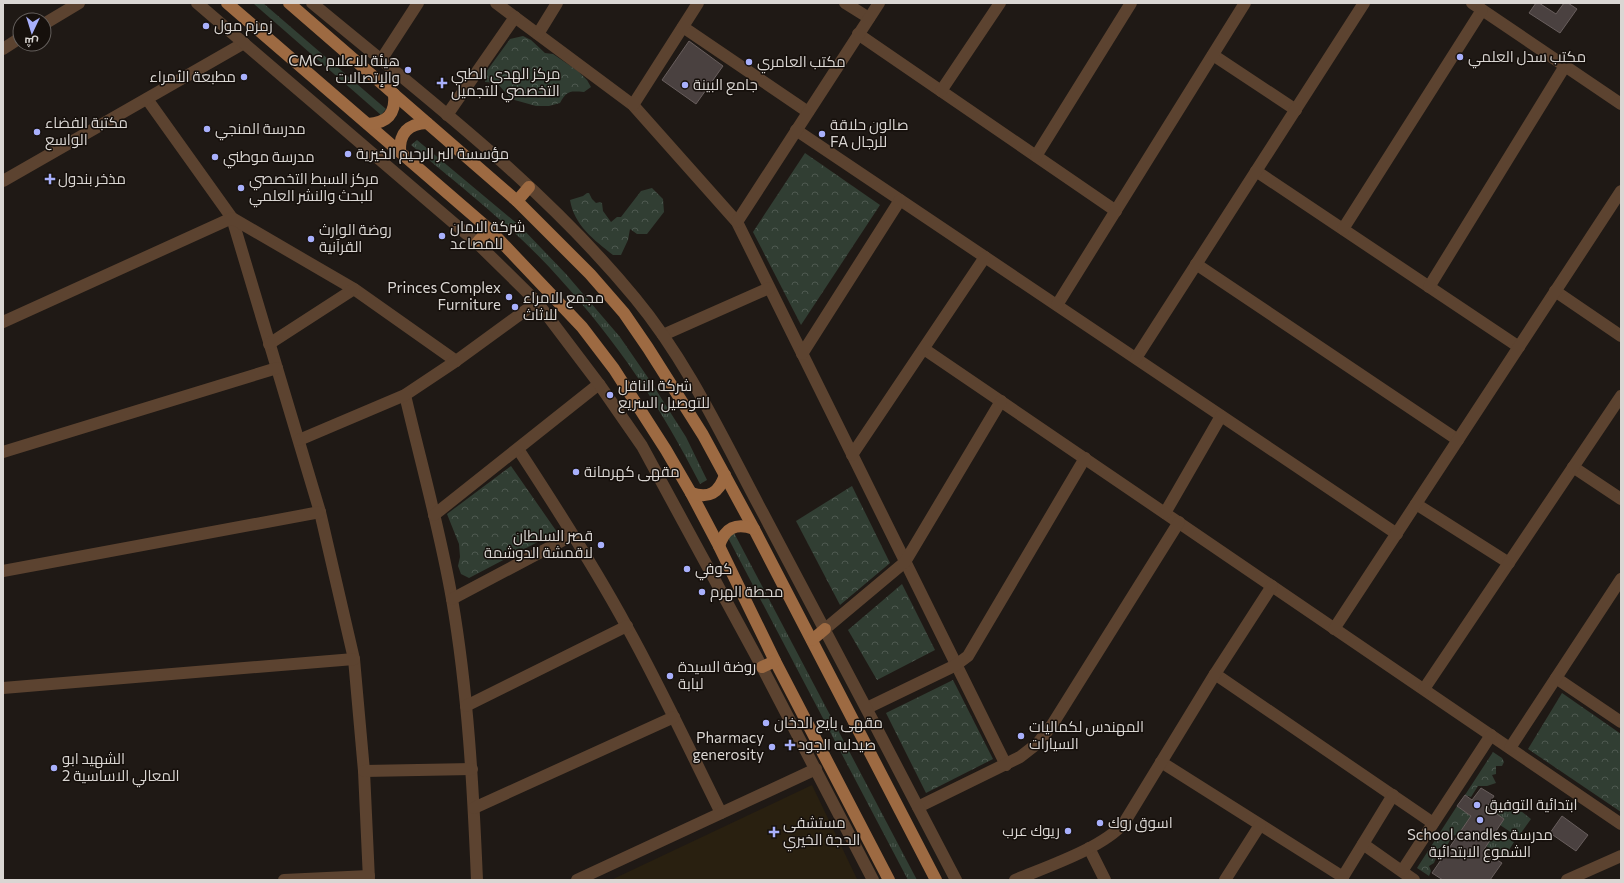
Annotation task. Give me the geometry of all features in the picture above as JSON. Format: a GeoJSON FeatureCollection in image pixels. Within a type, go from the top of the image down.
{"type":"FeatureCollection","features":[{"type":"Feature","properties":{"kind":"main road"},"geometry":{"type":"LineString","coordinates":[[227,3],[489,229],[582,328],[614,369],[666,450],[719,546],[775,661],[889,880]]}},
{"type":"Feature","properties":{"kind":"main road"},"geometry":{"type":"LineString","coordinates":[[293,6],[517,201],[590,274],[624,313],[690,415],[725,475],[936,880]]}},
{"type":"Feature","properties":{"kind":"main road"},"geometry":{"type":"LineString","coordinates":[[368,124],[377,124],[386,119],[392,112],[395,104],[394,94]]}},
{"type":"Feature","properties":{"kind":"main road"},"geometry":{"type":"LineString","coordinates":[[400,152],[400,143],[409,127],[418,123],[427,123]]}},
{"type":"Feature","properties":{"kind":"main road"},"geometry":{"type":"LineString","coordinates":[[517,201],[530,187]]}},
{"type":"Feature","properties":{"kind":"main road"},"geometry":{"type":"LineString","coordinates":[[476,243],[489,229]]}},
{"type":"Feature","properties":{"kind":"main road"},"geometry":{"type":"LineString","coordinates":[[690,493],[699,496],[716,491],[722,484],[725,475]]}},
{"type":"Feature","properties":{"kind":"main road"},"geometry":{"type":"LineString","coordinates":[[719,546],[722,537],[736,526],[746,526],[754,529]]}},
{"type":"Feature","properties":{"kind":"main road"},"geometry":{"type":"LineString","coordinates":[[812,640],[825,629]]}},
{"type":"Feature","properties":{"kind":"main road"},"geometry":{"type":"LineString","coordinates":[[762,667],[775,661]]}},
{"type":"Feature","properties":{"kind":"street"},"geometry":{"type":"LineString","coordinates":[[52,19],[79,3]]}},
{"type":"Feature","properties":{"kind":"street"},"geometry":{"type":"LineString","coordinates":[[197,3],[476,243],[537,302],[599,384],[642,446],[762,667],[873,880]]}},
{"type":"Feature","properties":{"kind":"street"},"geometry":{"type":"LineString","coordinates":[[312,3],[447,115],[530,187],[578,232],[636,299],[663,335],[698,391],[867,708],[956,880]]}},
{"type":"Feature","properties":{"kind":"street"},"geometry":{"type":"LineString","coordinates":[[381,60],[418,3]]}},
{"type":"Feature","properties":{"kind":"street"},"geometry":{"type":"LineString","coordinates":[[496,3],[633,105],[737,222],[1006,765]]}},
{"type":"Feature","properties":{"kind":"street"},"geometry":{"type":"LineString","coordinates":[[538,34],[557,3]]}},
{"type":"Feature","properties":{"kind":"street"},"geometry":{"type":"LineString","coordinates":[[633,105],[698,3]]}},
{"type":"Feature","properties":{"kind":"street"},"geometry":{"type":"LineString","coordinates":[[845,3],[869,18]]}},
{"type":"Feature","properties":{"kind":"street"},"geometry":{"type":"LineString","coordinates":[[737,222],[879,3]]}},
{"type":"Feature","properties":{"kind":"street"},"geometry":{"type":"LineString","coordinates":[[941,91],[1000,3]]}},
{"type":"Feature","properties":{"kind":"street"},"geometry":{"type":"LineString","coordinates":[[1036,156],[1131,3]]}},
{"type":"Feature","properties":{"kind":"street"},"geometry":{"type":"LineString","coordinates":[[1056,305],[1245,3]]}},
{"type":"Feature","properties":{"kind":"street"},"geometry":{"type":"LineString","coordinates":[[1136,358],[1364,3]]}},
{"type":"Feature","properties":{"kind":"street"},"geometry":{"type":"LineString","coordinates":[[1343,229],[1477,6],[1621,104]]}},
{"type":"Feature","properties":{"kind":"street"},"geometry":{"type":"LineString","coordinates":[[447,115],[516,17]]}},
{"type":"Feature","properties":{"kind":"street"},"geometry":{"type":"LineString","coordinates":[[683,26],[808,112]]}},
{"type":"Feature","properties":{"kind":"street"},"geometry":{"type":"LineString","coordinates":[[858,34],[1116,211]]}},
{"type":"Feature","properties":{"kind":"street"},"geometry":{"type":"LineString","coordinates":[[3,49],[12,43]]}},
{"type":"Feature","properties":{"kind":"street"},"geometry":{"type":"LineString","coordinates":[[5,175],[147,99],[244,44]]}},
{"type":"Feature","properties":{"kind":"street"},"geometry":{"type":"LineString","coordinates":[[1213,55],[1296,110]]}},
{"type":"Feature","properties":{"kind":"street"},"geometry":{"type":"LineString","coordinates":[[1429,287],[1566,66]]}},
{"type":"Feature","properties":{"kind":"street"},"geometry":{"type":"LineString","coordinates":[[147,99],[232,218],[320,512],[354,659],[364,771],[369,878],[284,880]]}},
{"type":"Feature","properties":{"kind":"street"},"geometry":{"type":"LineString","coordinates":[[796,130],[1397,534]]}},
{"type":"Feature","properties":{"kind":"street"},"geometry":{"type":"LineString","coordinates":[[1256,171],[1519,347]]}},
{"type":"Feature","properties":{"kind":"street"},"geometry":{"type":"LineString","coordinates":[[1334,629],[1555,291],[1617,206],[1621,191]]}},
{"type":"Feature","properties":{"kind":"street"},"geometry":{"type":"LineString","coordinates":[[802,354],[900,200]]}},
{"type":"Feature","properties":{"kind":"street"},"geometry":{"type":"LineString","coordinates":[[232,218],[354,289],[456,362]]}},
{"type":"Feature","properties":{"kind":"street"},"geometry":{"type":"LineString","coordinates":[[3,322],[232,218]]}},
{"type":"Feature","properties":{"kind":"street"},"geometry":{"type":"LineString","coordinates":[[852,455],[985,257]]}},
{"type":"Feature","properties":{"kind":"street"},"geometry":{"type":"LineString","coordinates":[[1196,264],[1458,440]]}},
{"type":"Feature","properties":{"kind":"street"},"geometry":{"type":"LineString","coordinates":[[663,335],[769,288]]}},
{"type":"Feature","properties":{"kind":"street"},"geometry":{"type":"LineString","coordinates":[[269,344],[354,289]]}},
{"type":"Feature","properties":{"kind":"street"},"geometry":{"type":"LineString","coordinates":[[1555,291],[1621,336]]}},
{"type":"Feature","properties":{"kind":"street"},"geometry":{"type":"LineString","coordinates":[[299,440],[405,395],[456,362],[537,302]]}},
{"type":"Feature","properties":{"kind":"street"},"geometry":{"type":"LineString","coordinates":[[924,348],[1621,824]]}},
{"type":"Feature","properties":{"kind":"street"},"geometry":{"type":"LineString","coordinates":[[3,452],[277,368]]}},
{"type":"Feature","properties":{"kind":"street"},"geometry":{"type":"LineString","coordinates":[[434,516],[599,384]]}},
{"type":"Feature","properties":{"kind":"street"},"geometry":{"type":"LineString","coordinates":[[405,395],[452,599],[466,706],[472,769],[477,880]]}},
{"type":"Feature","properties":{"kind":"street"},"geometry":{"type":"LineString","coordinates":[[1424,690],[1621,396]]}},
{"type":"Feature","properties":{"kind":"street"},"geometry":{"type":"LineString","coordinates":[[825,629],[905,562],[1001,401]]}},
{"type":"Feature","properties":{"kind":"street"},"geometry":{"type":"LineString","coordinates":[[1165,513],[1221,416]]}},
{"type":"Feature","properties":{"kind":"street"},"geometry":{"type":"LineString","coordinates":[[518,449],[573,535],[627,626],[721,813]]}},
{"type":"Feature","properties":{"kind":"street"},"geometry":{"type":"LineString","coordinates":[[867,708],[963,661],[972,650],[1085,458]]}},
{"type":"Feature","properties":{"kind":"street"},"geometry":{"type":"LineString","coordinates":[[1573,467],[1621,499]]}},
{"type":"Feature","properties":{"kind":"street"},"geometry":{"type":"LineString","coordinates":[[1416,504],[1509,563]]}},
{"type":"Feature","properties":{"kind":"street"},"geometry":{"type":"LineString","coordinates":[[3,571],[320,512]]}},
{"type":"Feature","properties":{"kind":"street"},"geometry":{"type":"LineString","coordinates":[[918,807],[1006,765],[1030,751],[1046,735],[1179,522]]}},
{"type":"Feature","properties":{"kind":"street"},"geometry":{"type":"LineString","coordinates":[[452,599],[573,535]]}},
{"type":"Feature","properties":{"kind":"street"},"geometry":{"type":"LineString","coordinates":[[1510,748],[1556,678],[1617,594],[1621,579]]}},
{"type":"Feature","properties":{"kind":"street"},"geometry":{"type":"LineString","coordinates":[[1015,880],[1089,848],[1112,834],[1124,823],[1215,674],[1272,586]]}},
{"type":"Feature","properties":{"kind":"street"},"geometry":{"type":"LineString","coordinates":[[466,706],[627,626]]}},
{"type":"Feature","properties":{"kind":"street"},"geometry":{"type":"LineString","coordinates":[[3,688],[354,659]]}},
{"type":"Feature","properties":{"kind":"street"},"geometry":{"type":"LineString","coordinates":[[1215,674],[1433,823]]}},
{"type":"Feature","properties":{"kind":"street"},"geometry":{"type":"LineString","coordinates":[[1556,678],[1621,722]]}},
{"type":"Feature","properties":{"kind":"street"},"geometry":{"type":"LineString","coordinates":[[474,808],[674,717]]}},
{"type":"Feature","properties":{"kind":"street"},"geometry":{"type":"LineString","coordinates":[[1402,871],[1491,735]]}},
{"type":"Feature","properties":{"kind":"street"},"geometry":{"type":"LineString","coordinates":[[1161,762],[1342,878],[1393,795]]}},
{"type":"Feature","properties":{"kind":"street"},"geometry":{"type":"LineString","coordinates":[[364,771],[472,769]]}},
{"type":"Feature","properties":{"kind":"street"},"geometry":{"type":"LineString","coordinates":[[577,880],[816,769]]}},
{"type":"Feature","properties":{"kind":"street"},"geometry":{"type":"LineString","coordinates":[[1225,880],[1260,825]]}},
{"type":"Feature","properties":{"kind":"street"},"geometry":{"type":"LineString","coordinates":[[1363,844],[1414,880]]}},
{"type":"Feature","properties":{"kind":"street"},"geometry":{"type":"LineString","coordinates":[[1089,848],[1105,880]]}},
{"type":"Feature","properties":{"kind":"street"},"geometry":{"type":"LineString","coordinates":[[1567,880],[1621,856]]}},
{"type":"Feature","properties":{"kind":"shaded area","name":"مستشفى الحجة الخيري"},"geometry":{"type":"Polygon","coordinates":[[[812,785],[857,879],[611,880],[812,785]]]}},
{"type":"Feature","properties":{"kind":"green space"},"geometry":{"type":"Polygon","coordinates":[[[253,3],[263,3],[386,109],[381,115],[253,3]]]}},
{"type":"Feature","properties":{"kind":"green space"},"geometry":{"type":"Polygon","coordinates":[[[523,36],[531,40],[545,53],[553,54],[578,71],[587,80],[591,87],[584,92],[569,92],[560,103],[549,106],[536,106],[511,99],[497,83],[485,82],[486,72],[510,39],[523,36]]]}},
{"type":"Feature","properties":{"kind":"green space"},"geometry":{"type":"Polygon","coordinates":[[[417,140],[520,226],[566,274],[620,337],[686,437],[707,480],[700,484],[670,428],[654,402],[620,352],[581,303],[543,261],[507,226],[411,145],[417,140]]]}},
{"type":"Feature","properties":{"kind":"green space"},"geometry":{"type":"Polygon","coordinates":[[[805,153],[880,205],[801,325],[753,232],[805,153]]]}},
{"type":"Feature","properties":{"kind":"green space"},"geometry":{"type":"Polygon","coordinates":[[[652,188],[663,199],[664,212],[647,234],[637,234],[630,229],[628,240],[621,255],[613,255],[592,238],[580,224],[572,209],[570,200],[589,193],[596,203],[602,203],[603,211],[611,222],[617,217],[621,217],[641,191],[652,188]]]}},
{"type":"Feature","properties":{"kind":"green space"},"geometry":{"type":"Polygon","coordinates":[[[511,466],[557,532],[469,578],[461,574],[458,566],[460,557],[459,544],[447,514],[511,466]]]}},
{"type":"Feature","properties":{"kind":"green space"},"geometry":{"type":"Polygon","coordinates":[[[852,486],[890,563],[840,605],[796,521],[852,486]]]}},
{"type":"Feature","properties":{"kind":"green space"},"geometry":{"type":"Polygon","coordinates":[[[732,529],[917,880],[908,880],[725,532],[732,529]]]}},
{"type":"Feature","properties":{"kind":"green space"},"geometry":{"type":"Polygon","coordinates":[[[902,584],[935,650],[877,680],[848,630],[902,584]]]}},
{"type":"Feature","properties":{"kind":"green space"},"geometry":{"type":"Polygon","coordinates":[[[953,680],[993,759],[926,793],[886,713],[953,680]]]}},
{"type":"Feature","properties":{"kind":"green space"},"geometry":{"type":"Polygon","coordinates":[[[1562,693],[1621,734],[1621,812],[1528,749],[1562,693]]]}},
{"type":"Feature","properties":{"kind":"green space"},"geometry":{"type":"Polygon","coordinates":[[[1493,752],[1502,758],[1504,762],[1502,766],[1496,766],[1496,774],[1492,775],[1496,783],[1487,786],[1478,786],[1471,797],[1465,795],[1493,752]]]}},
{"type":"Feature","properties":{"kind":"green space"},"geometry":{"type":"Polygon","coordinates":[[[1492,800],[1508,812],[1513,805],[1531,819],[1518,837],[1500,825],[1504,819],[1486,807],[1492,800]]]}},
{"type":"Feature","properties":{"kind":"green space"},"geometry":{"type":"Polygon","coordinates":[[[1457,806],[1471,816],[1458,835],[1449,836],[1450,840],[1447,846],[1440,847],[1443,854],[1436,858],[1434,863],[1429,866],[1431,871],[1429,876],[1417,868],[1457,806]]]}},
{"type":"Feature","properties":{"kind":"green space"},"geometry":{"type":"Polygon","coordinates":[[[1474,826],[1492,838],[1497,831],[1514,842],[1504,858],[1468,834],[1474,826]]]}},
{"type":"Feature","properties":{"kind":"building"},"geometry":{"type":"Polygon","coordinates":[[[1536,3],[1539,3],[1556,14],[1564,3],[1568,3],[1577,9],[1560,33],[1529,13],[1536,3]]]}},
{"type":"Feature","properties":{"kind":"building"},"geometry":{"type":"Polygon","coordinates":[[[689,41],[723,66],[696,104],[662,80],[689,41]]]}},
{"type":"Feature","properties":{"kind":"building"},"geometry":{"type":"Polygon","coordinates":[[[1481,788],[1494,796],[1487,807],[1504,819],[1483,851],[1502,863],[1490,880],[1443,880],[1432,873],[1471,816],[1457,806],[1465,795],[1472,800],[1481,788]]]}},
{"type":"Feature","properties":{"kind":"building"},"geometry":{"type":"Polygon","coordinates":[[[1562,816],[1588,835],[1576,851],[1550,833],[1562,816]]]}},
{"type":"Feature","properties":{"kind":"place","name":"زمزم مول"},"geometry":{"type":"Point","coordinates":[206,26]}},
{"type":"Feature","properties":{"kind":"place","name":"مكتب سدل العلمي"},"geometry":{"type":"Point","coordinates":[1460,57]}},
{"type":"Feature","properties":{"kind":"place","name":"مكتب العامري"},"geometry":{"type":"Point","coordinates":[749,62]}},
{"type":"Feature","properties":{"kind":"place","name":"CMC هيئة الاعلام والإتصالات"},"geometry":{"type":"Point","coordinates":[408,70]}},
{"type":"Feature","properties":{"kind":"place","name":"مطبعة الأمراء"},"geometry":{"type":"Point","coordinates":[244,77]}},
{"type":"Feature","properties":{"kind":"place","name":"مركز الهدى الطبي التخصصي للتجميل"},"geometry":{"type":"Point","coordinates":[442,83]}},
{"type":"Feature","properties":{"kind":"place","name":"جامع البينة"},"geometry":{"type":"Point","coordinates":[685,85]}},
{"type":"Feature","properties":{"kind":"place","name":"مدرسة المنجي"},"geometry":{"type":"Point","coordinates":[207,129]}},
{"type":"Feature","properties":{"kind":"place","name":"مكتبة الفضاء الواسع"},"geometry":{"type":"Point","coordinates":[37,132]}},
{"type":"Feature","properties":{"kind":"place","name":"صالون حلاقة FA للرجال"},"geometry":{"type":"Point","coordinates":[822,134]}},
{"type":"Feature","properties":{"kind":"place","name":"مؤسسة البر الرحيم الخيرية"},"geometry":{"type":"Point","coordinates":[348,154]}},
{"type":"Feature","properties":{"kind":"place","name":"مدرسة موطني"},"geometry":{"type":"Point","coordinates":[215,157]}},
{"type":"Feature","properties":{"kind":"place","name":"مذخر بندول"},"geometry":{"type":"Point","coordinates":[50,179]}},
{"type":"Feature","properties":{"kind":"place","name":"مركز السبط التخصصي للبحث والنشر العلمي"},"geometry":{"type":"Point","coordinates":[241,188]}},
{"type":"Feature","properties":{"kind":"place","name":"شركة الامان للمصاعد"},"geometry":{"type":"Point","coordinates":[442,236]}},
{"type":"Feature","properties":{"kind":"place","name":"روضة الوارث القرآنية"},"geometry":{"type":"Point","coordinates":[311,239]}},
{"type":"Feature","properties":{"kind":"place","name":"Princes Complex Furniture"},"geometry":{"type":"Point","coordinates":[509,297]}},
{"type":"Feature","properties":{"kind":"place","name":"مجمع الامراء للاثاث"},"geometry":{"type":"Point","coordinates":[515,307]}},
{"type":"Feature","properties":{"kind":"place","name":"شركة الناقل للتوصيل السريع"},"geometry":{"type":"Point","coordinates":[610,395]}},
{"type":"Feature","properties":{"kind":"place","name":"مقهى كهرمانة"},"geometry":{"type":"Point","coordinates":[576,472]}},
{"type":"Feature","properties":{"kind":"place","name":"قصر السلطان لاقمشة الدوشمة"},"geometry":{"type":"Point","coordinates":[601,545]}},
{"type":"Feature","properties":{"kind":"place","name":"كوفي"},"geometry":{"type":"Point","coordinates":[687,569]}},
{"type":"Feature","properties":{"kind":"place","name":"محطة الهرم"},"geometry":{"type":"Point","coordinates":[702,592]}},
{"type":"Feature","properties":{"kind":"place","name":"روضة السيدة لبابة"},"geometry":{"type":"Point","coordinates":[670,676]}},
{"type":"Feature","properties":{"kind":"place","name":"مقهى بايع الدخان"},"geometry":{"type":"Point","coordinates":[766,723]}},
{"type":"Feature","properties":{"kind":"place","name":"المهندس لكماليات السيارات"},"geometry":{"type":"Point","coordinates":[1021,736]}},
{"type":"Feature","properties":{"kind":"place","name":"صيدليه الجود"},"geometry":{"type":"Point","coordinates":[790,745]}},
{"type":"Feature","properties":{"kind":"place","name":"Pharmacy generosity"},"geometry":{"type":"Point","coordinates":[772,747]}},
{"type":"Feature","properties":{"kind":"place","name":"الشهيد ابو المعالي الاساسية 2"},"geometry":{"type":"Point","coordinates":[54,768]}},
{"type":"Feature","properties":{"kind":"place","name":"ابتدائية التوفيق"},"geometry":{"type":"Point","coordinates":[1477,805]}},
{"type":"Feature","properties":{"kind":"place","name":"School candles مدرسة الشموع الابتدائية"},"geometry":{"type":"Point","coordinates":[1480,820]}},
{"type":"Feature","properties":{"kind":"place","name":"اسوق روك"},"geometry":{"type":"Point","coordinates":[1100,823]}},
{"type":"Feature","properties":{"kind":"place","name":"ريوك عرب"},"geometry":{"type":"Point","coordinates":[1068,831]}},
{"type":"Feature","properties":{"kind":"place","name":"مستشفى الحجة الخيري"},"geometry":{"type":"Point","coordinates":[774,832]}}]}
